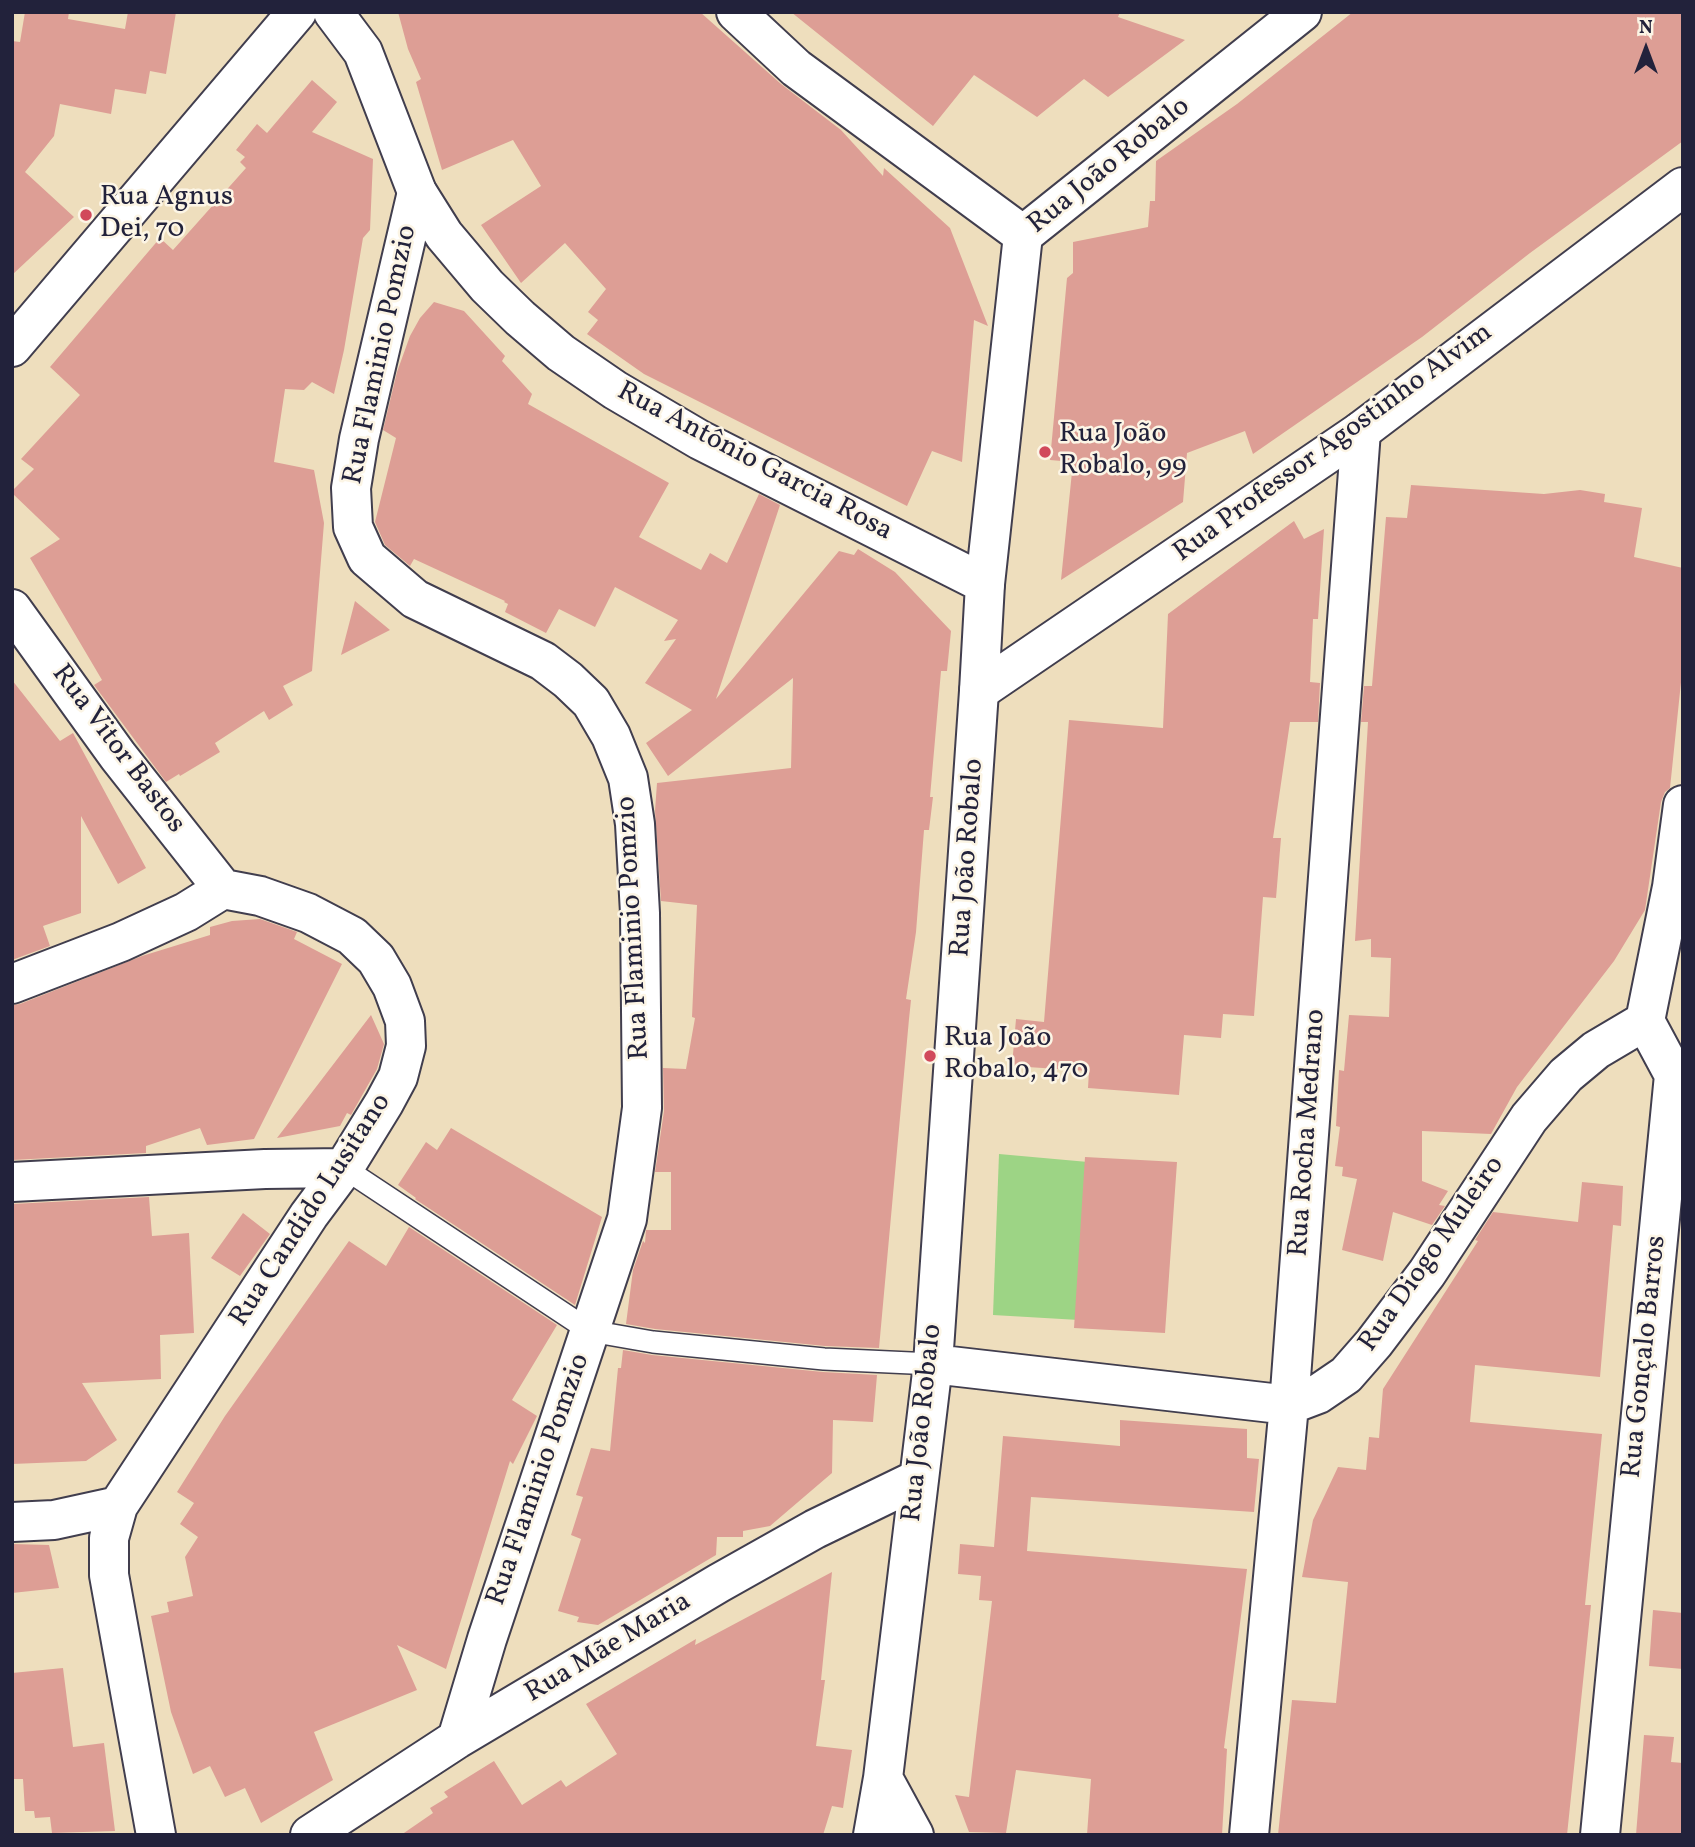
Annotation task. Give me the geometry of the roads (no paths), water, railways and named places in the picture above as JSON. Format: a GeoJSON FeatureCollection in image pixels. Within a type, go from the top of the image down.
{"type":"FeatureCollection","features":[{"type":"Feature","properties":{"kind":"street"},"geometry":{"type":"LineString","coordinates":[[12,347],[297,12]]}},
{"type":"Feature","properties":{"kind":"street","name":"Rua Antônio Garcia Rosa"},"geometry":{"type":"LineString","coordinates":[[333,12],[363,52],[417,192],[444,235],[487,286],[562,353],[615,390],[700,440],[985,584]]}},
{"type":"Feature","properties":{"kind":"street"},"geometry":{"type":"LineString","coordinates":[[736,12],[796,68],[1023,235]]}},
{"type":"Feature","properties":{"kind":"street","name":"Rua João Robalo"},"geometry":{"type":"LineString","coordinates":[[873,1835],[883,1778],[933,1364],[985,584],[1023,235],[1302,12]]}},
{"type":"Feature","properties":{"kind":"street","name":"Rua Professor Agostinho Alvim"},"geometry":{"type":"LineString","coordinates":[[979,691],[1361,431],[1683,187]]}},
{"type":"Feature","properties":{"kind":"street","name":"Rua Flaminio Pomzio"},"geometry":{"type":"LineString","coordinates":[[417,192],[359,439],[351,488],[353,527],[367,558],[415,599],[544,661],[590,702],[611,736],[628,778],[635,824],[640,913],[642,1108],[626,1219],[486,1639],[457,1739]]}},
{"type":"Feature","properties":{"kind":"street","name":"Rua Rocha Medrano"},"geometry":{"type":"LineString","coordinates":[[1249,1835],[1289,1405],[1361,431]]}},
{"type":"Feature","properties":{"kind":"street","name":"Rua Vitor Bastos"},"geometry":{"type":"LineString","coordinates":[[12,608],[118,756],[223,889]]}},
{"type":"Feature","properties":{"kind":"street"},"geometry":{"type":"LineString","coordinates":[[1645,1021],[1672,887],[1683,805]]}},
{"type":"Feature","properties":{"kind":"street"},"geometry":{"type":"LineString","coordinates":[[12,984],[121,942],[186,912],[223,889]]}},
{"type":"Feature","properties":{"kind":"street","name":"Rua Candido Lusitano"},"geometry":{"type":"LineString","coordinates":[[156,1835],[109,1576],[109,1538],[118,1506],[309,1215],[344,1168],[398,1077],[406,1046],[405,1021],[392,986],[376,959],[352,936],[284,904],[223,889]]}},
{"type":"Feature","properties":{"kind":"street","name":"Rua Diogo Muleiro"},"geometry":{"type":"LineString","coordinates":[[933,1364],[1289,1405],[1318,1394],[1346,1375],[1374,1343],[1427,1273],[1529,1118],[1566,1075],[1597,1050],[1645,1021]]}},
{"type":"Feature","properties":{"kind":"street","name":"Rua Gonçalo Barros"},"geometry":{"type":"LineString","coordinates":[[1600,1835],[1678,1081],[1645,1021]]}},
{"type":"Feature","properties":{"kind":"street"},"geometry":{"type":"LineString","coordinates":[[12,1182],[265,1169],[344,1168]]}},
{"type":"Feature","properties":{"kind":"street","name":"Rua Mãe Maria"},"geometry":{"type":"LineString","coordinates":[[310,1835],[457,1739],[815,1529],[918,1479]]}},
{"type":"Feature","properties":{"kind":"street"},"geometry":{"type":"LineString","coordinates":[[12,1522],[54,1520],[118,1506]]}},
{"type":"Feature","properties":{"kind":"street"},"geometry":{"type":"LineString","coordinates":[[883,1778],[914,1835]]}},
{"type":"Feature","properties":{"kind":"lane"},"geometry":{"type":"LineString","coordinates":[[344,1168],[590,1331],[653,1342],[824,1359],[933,1364]]}},
{"type":"Feature","properties":{"kind":"place","name":"Rua Agnus Dei, 70"},"geometry":{"type":"Point","coordinates":[86,215]}},
{"type":"Feature","properties":{"kind":"place","name":"Rua João Robalo, 99"},"geometry":{"type":"Point","coordinates":[1045,452]}},
{"type":"Feature","properties":{"kind":"place","name":"Rua João Robalo, 470"},"geometry":{"type":"Point","coordinates":[930,1056]}}]}
